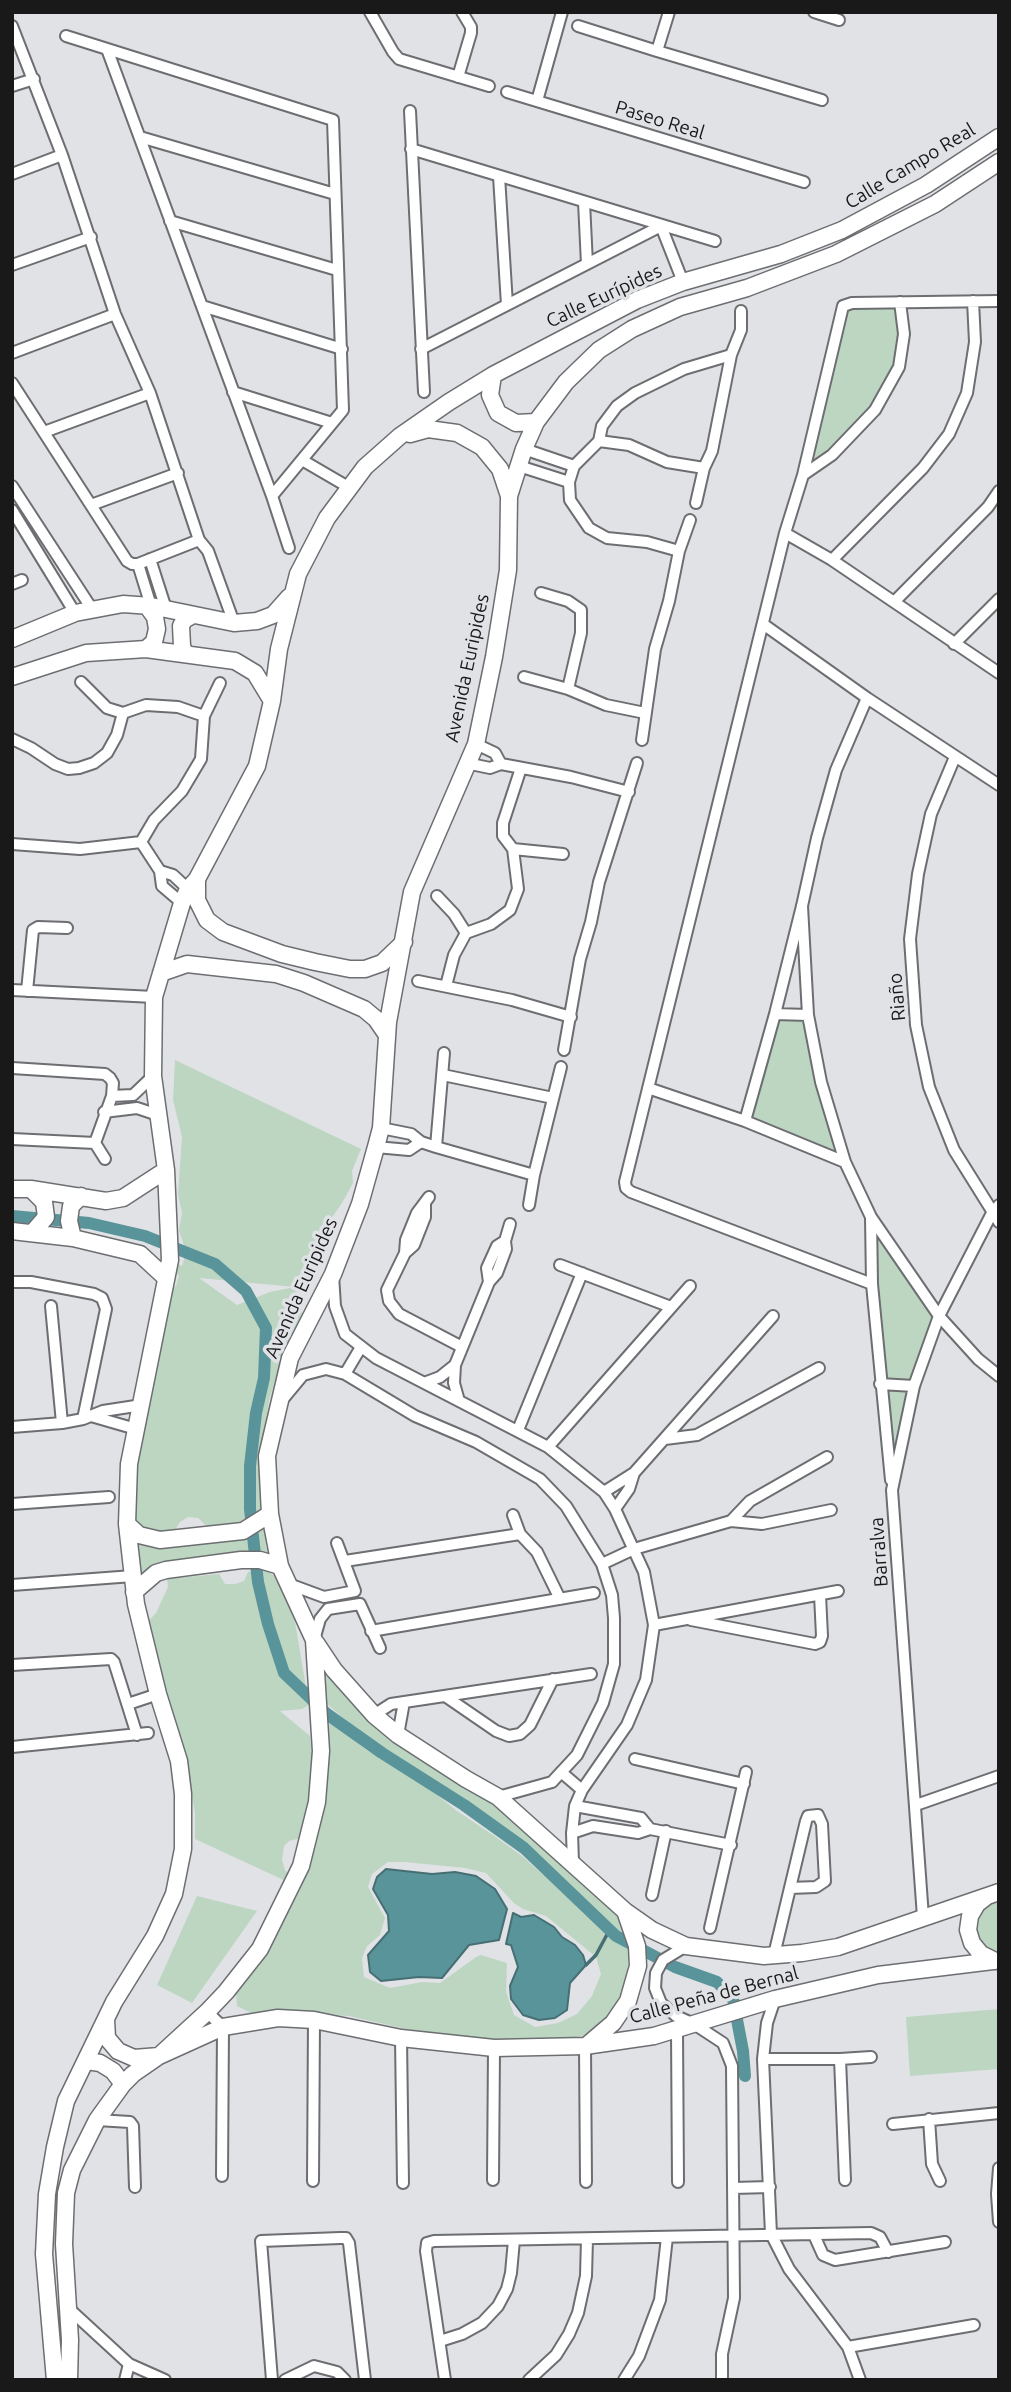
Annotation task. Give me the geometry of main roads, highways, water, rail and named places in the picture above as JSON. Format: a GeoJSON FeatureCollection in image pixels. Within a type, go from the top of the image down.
{"type":"FeatureCollection","features":[{"type":"Feature","properties":{"kind":"water"},"geometry":{"type":"Polygon","coordinates":[[[386,1869],[432,1874],[455,1872],[476,1876],[495,1889],[507,1909],[499,1940],[469,1945],[442,1978],[419,1977],[381,1981],[370,1972],[368,1955],[389,1931],[388,1915],[373,1889],[377,1877],[386,1869]]]}},
{"type":"Feature","properties":{"kind":"water"},"geometry":{"type":"Polygon","coordinates":[[[513,1913],[521,1917],[534,1915],[554,1927],[583,1955],[586,1965],[570,1983],[567,2010],[555,2018],[539,2020],[523,2015],[511,1999],[510,1986],[518,1967],[511,1945],[506,1944],[513,1913]]]}},
{"type":"Feature","properties":{"kind":"waterway"},"geometry":{"type":"LineString","coordinates":[[12,1216],[89,1223],[145,1236],[215,1264],[246,1291],[266,1328],[264,1378],[256,1413],[250,1466],[250,1509],[258,1582],[284,1673],[327,1714],[524,1848],[616,1936],[675,1967],[717,1982],[733,1999],[745,2076]]}},
{"type":"Feature","properties":{"kind":"waterway"},"geometry":{"type":"LineString","coordinates":[[586,1965],[596,1955],[610,1929]]}}]}
